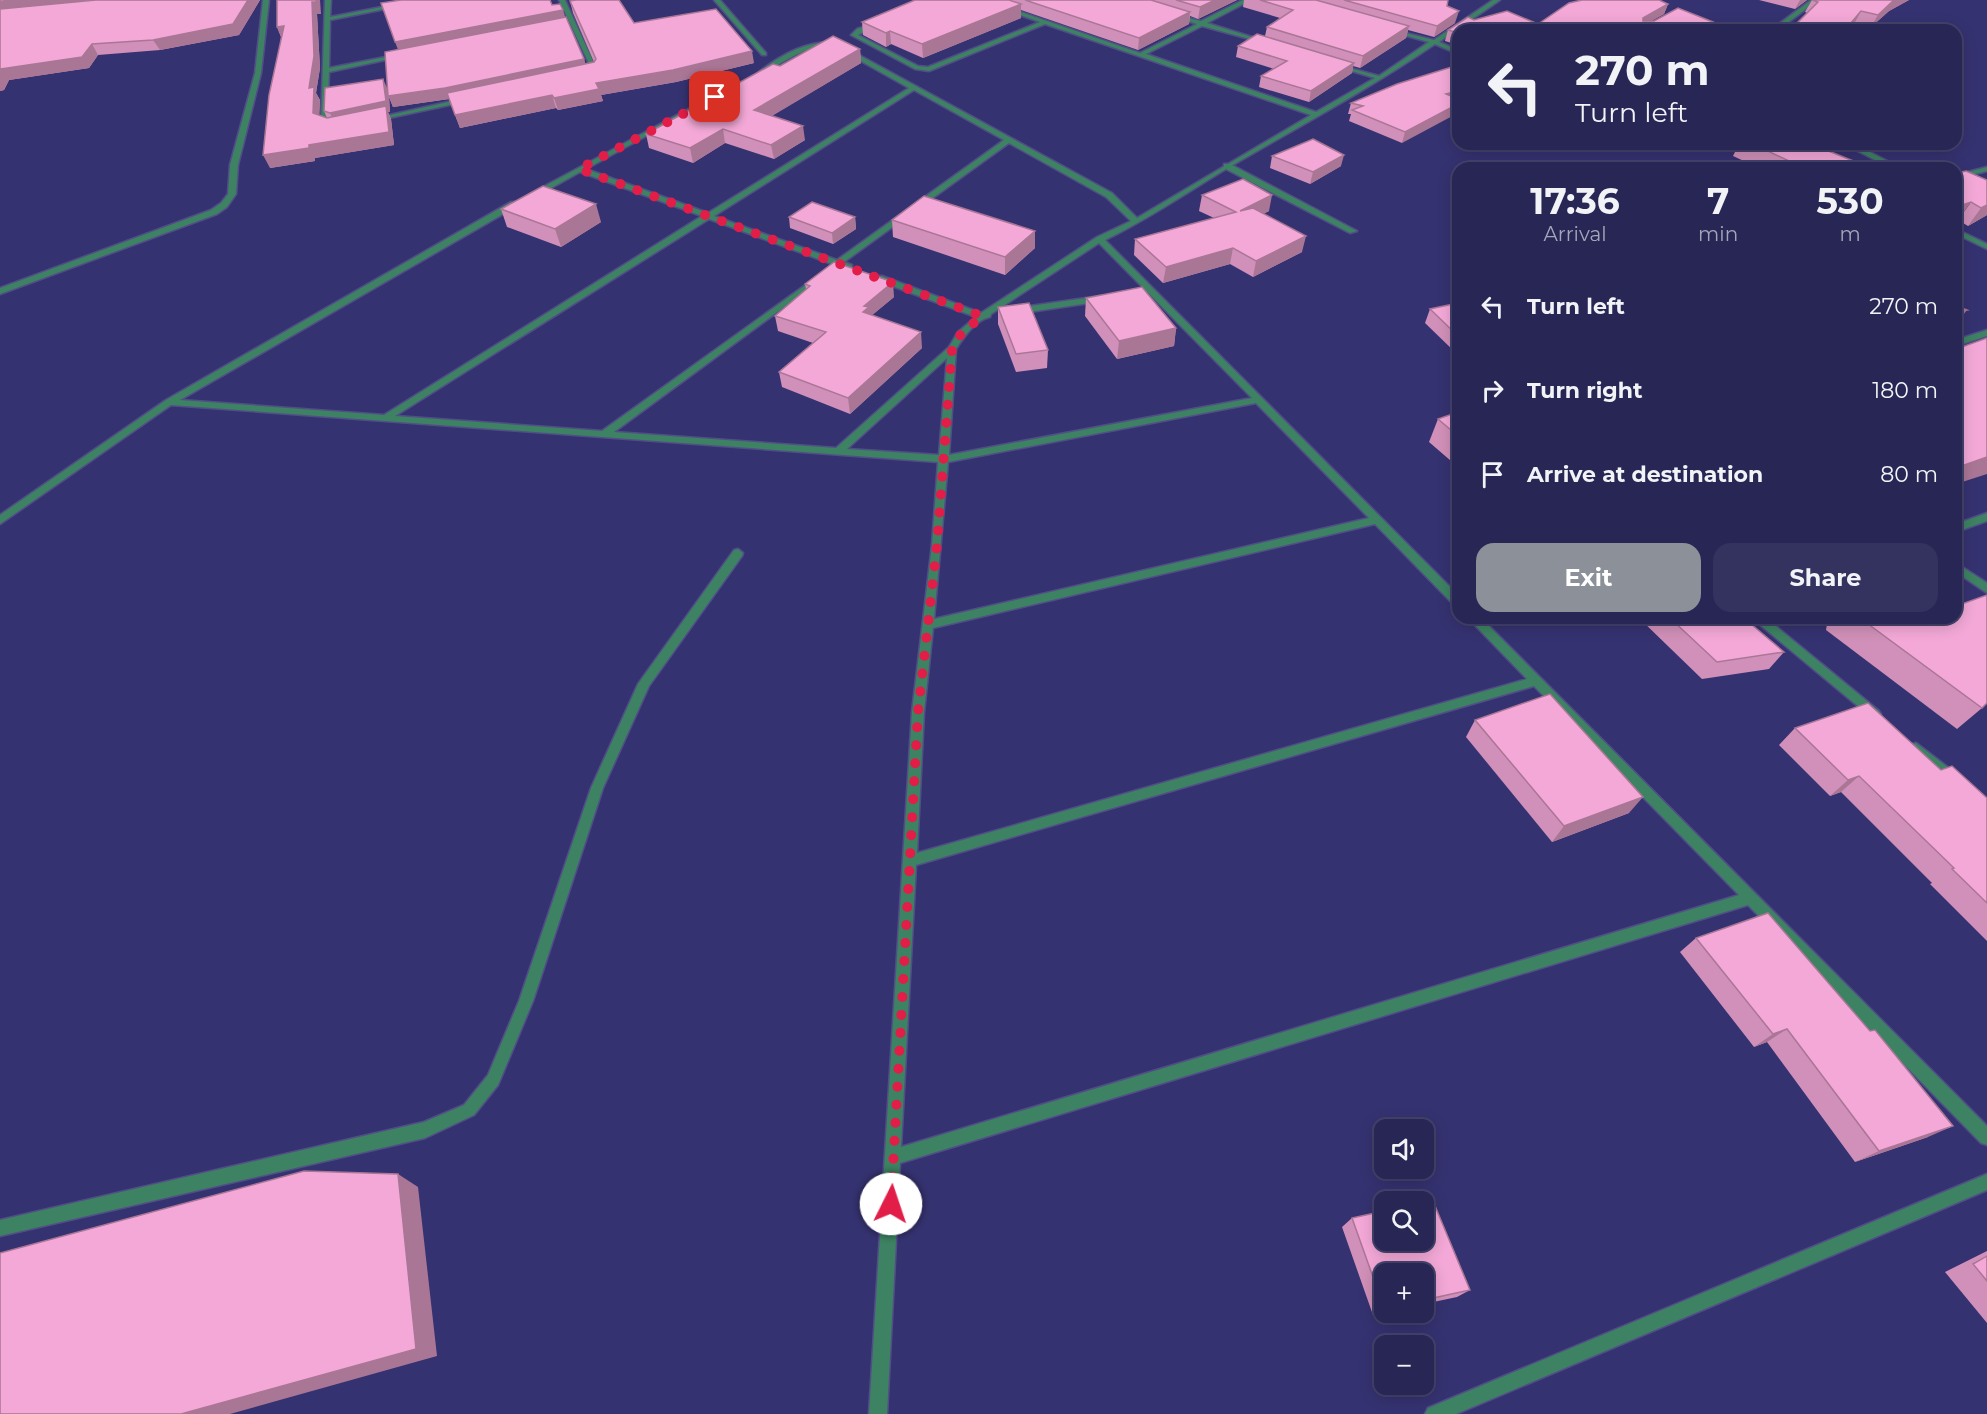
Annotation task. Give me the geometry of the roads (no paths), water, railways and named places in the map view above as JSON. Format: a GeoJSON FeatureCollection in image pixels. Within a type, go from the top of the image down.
{"type":"FeatureCollection","features":[{"type":"Feature","properties":{"kind":"street"},"geometry":{"type":"LineString","coordinates":[[0,291],[214,212],[224,205],[232,194],[234,165],[258,73],[266,0]]}},
{"type":"Feature","properties":{"kind":"street"},"geometry":{"type":"LineString","coordinates":[[328,0],[324,125],[335,128]]}},
{"type":"Feature","properties":{"kind":"street"},"geometry":{"type":"LineString","coordinates":[[562,0],[596,71],[589,75]]}},
{"type":"Feature","properties":{"kind":"street"},"geometry":{"type":"LineString","coordinates":[[717,0],[764,54]]}},
{"type":"Feature","properties":{"kind":"street"},"geometry":{"type":"LineString","coordinates":[[980,0],[1317,115]]}},
{"type":"Feature","properties":{"kind":"street"},"geometry":{"type":"LineString","coordinates":[[1140,55],[1248,0]]}},
{"type":"Feature","properties":{"kind":"street"},"geometry":{"type":"LineString","coordinates":[[1782,24],[1815,0]]}},
{"type":"Feature","properties":{"kind":"street"},"geometry":{"type":"LineString","coordinates":[[1456,24],[1489,1]]}},
{"type":"Feature","properties":{"kind":"street"},"geometry":{"type":"LineString","coordinates":[[327,19],[410,4]]}},
{"type":"Feature","properties":{"kind":"street"},"geometry":{"type":"LineString","coordinates":[[1169,14],[1269,44]]}},
{"type":"Feature","properties":{"kind":"street"},"geometry":{"type":"LineString","coordinates":[[880,22],[854,34],[917,68],[929,69],[1046,22]]}},
{"type":"Feature","properties":{"kind":"street"},"geometry":{"type":"LineString","coordinates":[[562,25],[573,23]]}},
{"type":"Feature","properties":{"kind":"street"},"geometry":{"type":"LineString","coordinates":[[838,451],[952,349],[961,334],[982,316],[1100,240],[1136,222],[1227,166],[1380,78],[1452,27]]}},
{"type":"Feature","properties":{"kind":"street"},"geometry":{"type":"LineString","coordinates":[[1387,29],[1432,41],[1452,49]]}},
{"type":"Feature","properties":{"kind":"street"},"geometry":{"type":"LineString","coordinates":[[755,76],[816,44],[826,42],[847,50],[1109,195],[1136,222]]}},
{"type":"Feature","properties":{"kind":"street"},"geometry":{"type":"LineString","coordinates":[[326,71],[404,56]]}},
{"type":"Feature","properties":{"kind":"street"},"geometry":{"type":"LineString","coordinates":[[1324,61],[1380,78]]}},
{"type":"Feature","properties":{"kind":"street"},"geometry":{"type":"LineString","coordinates":[[385,418],[913,88]]}},
{"type":"Feature","properties":{"kind":"street"},"geometry":{"type":"LineString","coordinates":[[370,120],[474,99]]}},
{"type":"Feature","properties":{"kind":"street"},"geometry":{"type":"LineString","coordinates":[[0,520],[169,402],[579,169],[705,102]]}},
{"type":"Feature","properties":{"kind":"street"},"geometry":{"type":"LineString","coordinates":[[604,434],[1008,140]]}},
{"type":"Feature","properties":{"kind":"street"},"geometry":{"type":"LineString","coordinates":[[1860,150],[1885,162]]}},
{"type":"Feature","properties":{"kind":"street"},"geometry":{"type":"LineString","coordinates":[[1227,166],[1353,231]]}},
{"type":"Feature","properties":{"kind":"street"},"geometry":{"type":"LineString","coordinates":[[579,169],[861,272]]}},
{"type":"Feature","properties":{"kind":"street"},"geometry":{"type":"LineString","coordinates":[[1962,175],[1987,169]]}},
{"type":"Feature","properties":{"kind":"street"},"geometry":{"type":"LineString","coordinates":[[1962,234],[1987,247]]}},
{"type":"Feature","properties":{"kind":"street"},"geometry":{"type":"LineString","coordinates":[[1962,238],[1967,237]]}},
{"type":"Feature","properties":{"kind":"street"},"geometry":{"type":"LineString","coordinates":[[1100,240],[1452,596]]}},
{"type":"Feature","properties":{"kind":"street"},"geometry":{"type":"LineString","coordinates":[[872,276],[982,316],[1106,298]]}},
{"type":"Feature","properties":{"kind":"street"},"geometry":{"type":"LineString","coordinates":[[1140,294],[1152,292]]}},
{"type":"Feature","properties":{"kind":"street"},"geometry":{"type":"LineString","coordinates":[[1962,341],[1987,333]]}},
{"type":"Feature","properties":{"kind":"street"},"geometry":{"type":"LineString","coordinates":[[878,1414],[918,712],[945,459],[952,349]]}},
{"type":"Feature","properties":{"kind":"street"},"geometry":{"type":"LineString","coordinates":[[169,402],[945,459],[1258,399]]}},
{"type":"Feature","properties":{"kind":"street"},"geometry":{"type":"LineString","coordinates":[[1962,526],[1987,517]]}},
{"type":"Feature","properties":{"kind":"street"},"geometry":{"type":"LineString","coordinates":[[928,625],[1377,520]]}},
{"type":"Feature","properties":{"kind":"street"},"geometry":{"type":"LineString","coordinates":[[0,1228],[425,1130],[469,1110],[494,1080],[526,1001],[597,788],[644,684],[738,553]]}},
{"type":"Feature","properties":{"kind":"street"},"geometry":{"type":"LineString","coordinates":[[1962,571],[1987,589]]}},
{"type":"Feature","properties":{"kind":"street"},"geometry":{"type":"LineString","coordinates":[[1480,624],[1987,1137]]}},
{"type":"Feature","properties":{"kind":"street"},"geometry":{"type":"LineString","coordinates":[[1765,624],[1886,723]]}},
{"type":"Feature","properties":{"kind":"street"},"geometry":{"type":"LineString","coordinates":[[909,861],[1536,681]]}},
{"type":"Feature","properties":{"kind":"street"},"geometry":{"type":"LineString","coordinates":[[1904,738],[1959,783]]}},
{"type":"Feature","properties":{"kind":"street"},"geometry":{"type":"LineString","coordinates":[[894,1157],[1750,898]]}},
{"type":"Feature","properties":{"kind":"street"},"geometry":{"type":"LineString","coordinates":[[1434,1414],[1987,1182]]}}]}
